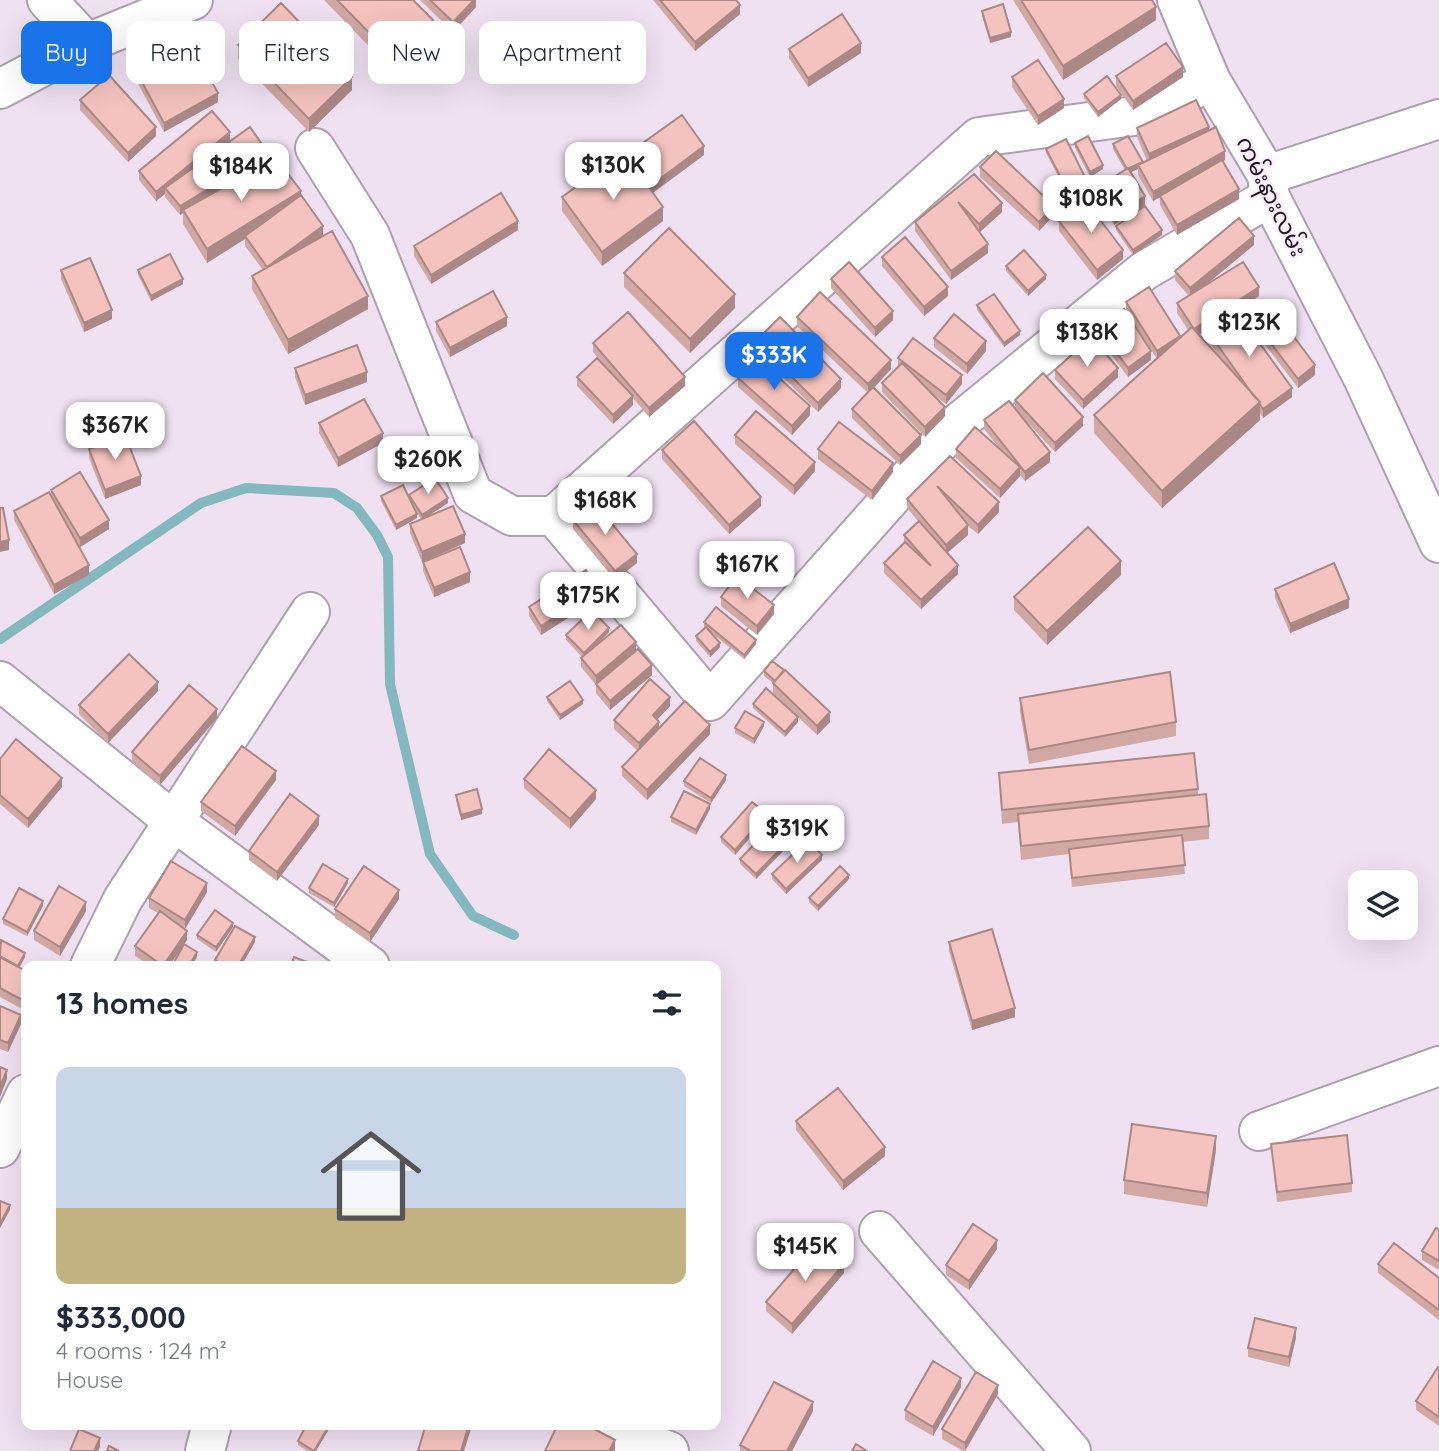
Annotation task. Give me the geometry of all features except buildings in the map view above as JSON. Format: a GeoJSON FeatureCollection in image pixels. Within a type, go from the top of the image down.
{"type":"FeatureCollection","features":[{"type":"Feature","properties":{"kind":"street"},"geometry":{"type":"LineString","coordinates":[[47,0],[67,21]]}},
{"type":"Feature","properties":{"kind":"street"},"geometry":{"type":"LineString","coordinates":[[112,33],[193,0]]}},
{"type":"Feature","properties":{"kind":"street","name":"ကမ်းနားလမ်း"},"geometry":{"type":"LineString","coordinates":[[1177,0],[1211,81],[1268,186],[1363,377],[1439,543]]}},
{"type":"Feature","properties":{"kind":"street"},"geometry":{"type":"LineString","coordinates":[[0,89],[21,78]]}},
{"type":"Feature","properties":{"kind":"street"},"geometry":{"type":"LineString","coordinates":[[315,148],[370,236],[472,494],[512,516],[554,516],[979,137],[1141,115],[1211,81]]}},
{"type":"Feature","properties":{"kind":"street"},"geometry":{"type":"LineString","coordinates":[[554,516],[710,701],[957,424],[1144,271],[1268,186],[1439,119]]}},
{"type":"Feature","properties":{"kind":"street"},"geometry":{"type":"LineString","coordinates":[[92,961],[122,899],[310,612]]}},
{"type":"Feature","properties":{"kind":"street"},"geometry":{"type":"LineString","coordinates":[[1,682],[172,820],[363,961]]}},
{"type":"Feature","properties":{"kind":"street"},"geometry":{"type":"LineString","coordinates":[[1259,1131],[1439,1066]]}},
{"type":"Feature","properties":{"kind":"street"},"geometry":{"type":"LineString","coordinates":[[0,1147],[21,1104]]}},
{"type":"Feature","properties":{"kind":"street"},"geometry":{"type":"LineString","coordinates":[[879,1231],[1071,1451]]}},
{"type":"Feature","properties":{"kind":"street"},"geometry":{"type":"LineString","coordinates":[[205,1451],[210,1430]]}},
{"type":"Feature","properties":{"kind":"street"},"geometry":{"type":"LineString","coordinates":[[609,1430],[669,1451]]}},
{"type":"Feature","properties":{"kind":"waterway"},"geometry":{"type":"LineString","coordinates":[[0,639],[201,503],[246,488],[334,493],[357,508],[377,535],[388,557],[390,684],[430,854],[473,916],[514,935]]}}]}
